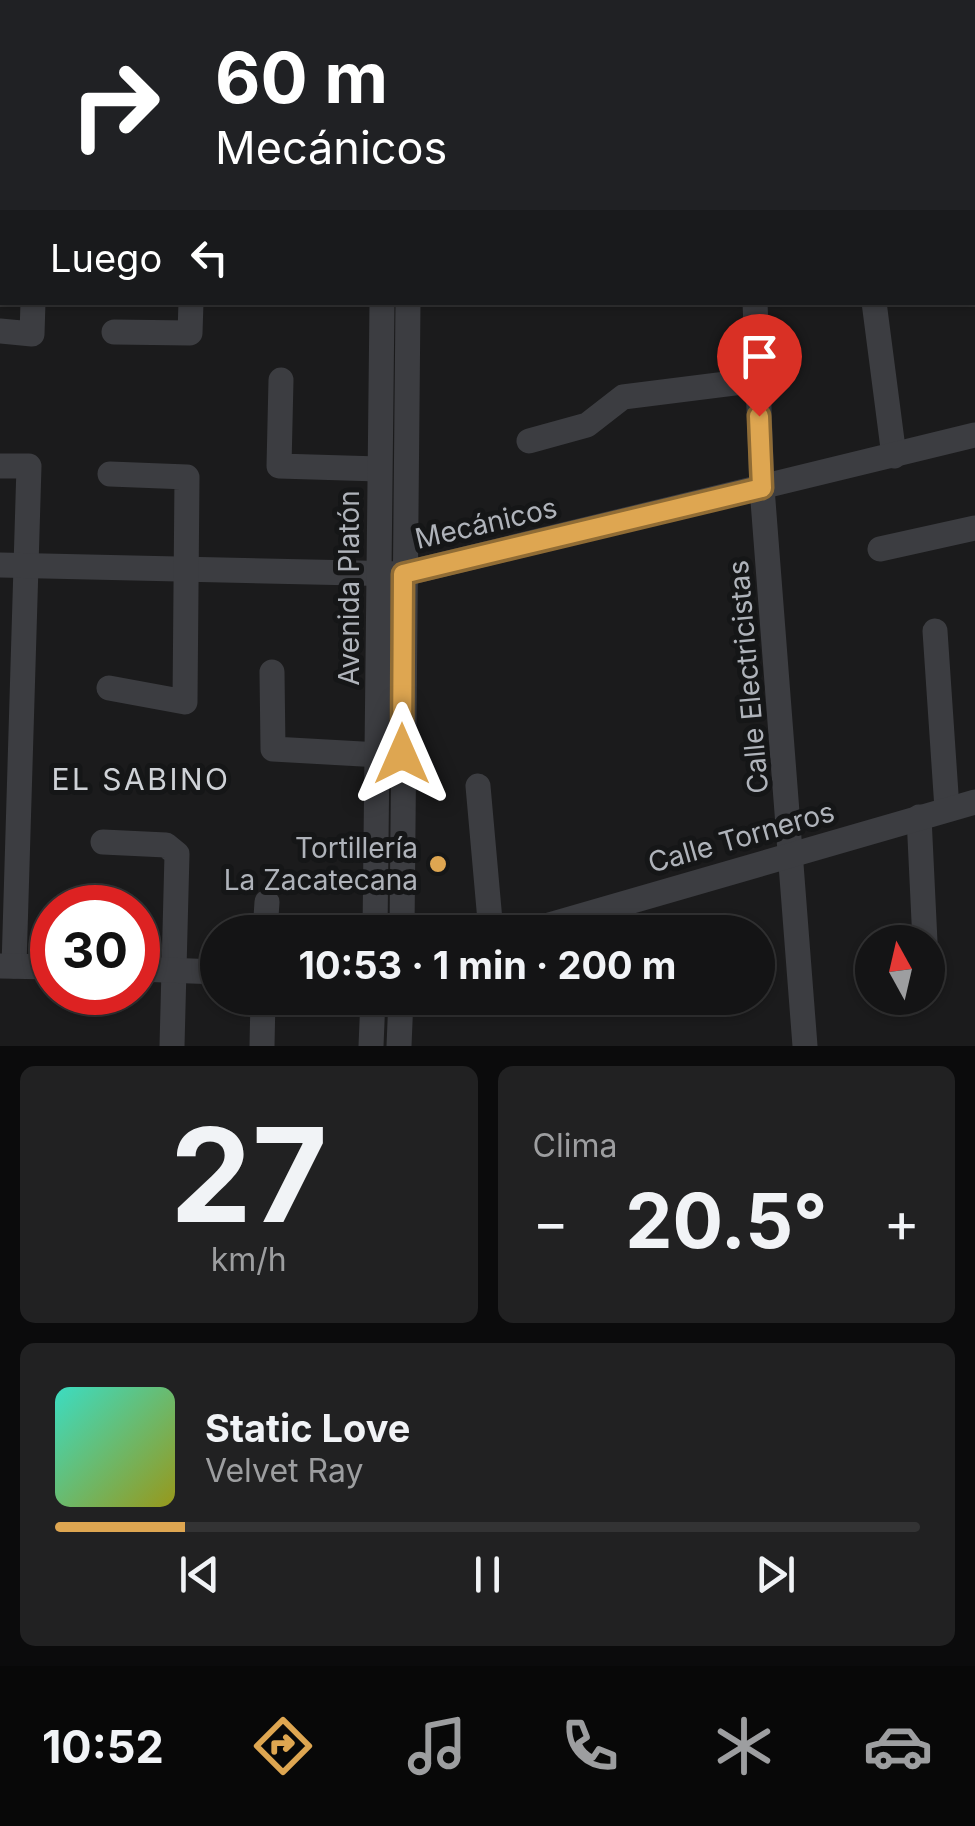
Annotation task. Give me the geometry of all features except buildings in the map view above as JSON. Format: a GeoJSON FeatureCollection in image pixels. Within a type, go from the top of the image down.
{"type":"FeatureCollection","features":[{"type":"Feature","properties":{"kind":"street"},"geometry":{"type":"LineString","coordinates":[[0,332],[32,334],[33,305]]}},
{"type":"Feature","properties":{"kind":"street"},"geometry":{"type":"LineString","coordinates":[[114,332],[190,333],[191,305]]}},
{"type":"Feature","properties":{"kind":"street","name":"Avenida Platón"},"geometry":{"type":"LineString","coordinates":[[382,305],[379,469],[391,574],[401,915]]}},
{"type":"Feature","properties":{"kind":"street","name":"Avenida Platón"},"geometry":{"type":"LineString","coordinates":[[375,915],[380,755],[408,305]]}},
{"type":"Feature","properties":{"kind":"street","name":"Calle Electricistas"},"geometry":{"type":"LineString","coordinates":[[755,305],[762,488],[805,1046]]}},
{"type":"Feature","properties":{"kind":"street"},"geometry":{"type":"LineString","coordinates":[[874,305],[894,456]]}},
{"type":"Feature","properties":{"kind":"street"},"geometry":{"type":"LineString","coordinates":[[281,380],[280,466],[379,469]]}},
{"type":"Feature","properties":{"kind":"street"},"geometry":{"type":"LineString","coordinates":[[529,441],[587,425],[623,397],[758,380]]}},
{"type":"Feature","properties":{"kind":"street","name":"Mecánicos"},"geometry":{"type":"LineString","coordinates":[[13,565],[391,574],[975,435]]}},
{"type":"Feature","properties":{"kind":"street"},"geometry":{"type":"LineString","coordinates":[[0,466],[29,466],[13,565],[7,966]]}},
{"type":"Feature","properties":{"kind":"street"},"geometry":{"type":"LineString","coordinates":[[109,688],[185,702],[186,477],[110,474]]}},
{"type":"Feature","properties":{"kind":"street"},"geometry":{"type":"LineString","coordinates":[[880,549],[975,528]]}},
{"type":"Feature","properties":{"kind":"street"},"geometry":{"type":"LineString","coordinates":[[935,631],[947,810]]}},
{"type":"Feature","properties":{"kind":"street"},"geometry":{"type":"LineString","coordinates":[[272,672],[273,748],[380,755]]}},
{"type":"Feature","properties":{"kind":"street"},"geometry":{"type":"LineString","coordinates":[[478,786],[489,915]]}},
{"type":"Feature","properties":{"kind":"street","name":"Calle Torneros"},"geometry":{"type":"LineString","coordinates":[[582,915],[975,802]]}},
{"type":"Feature","properties":{"kind":"street"},"geometry":{"type":"LineString","coordinates":[[919,817],[924,925]]}},
{"type":"Feature","properties":{"kind":"street"},"geometry":{"type":"LineString","coordinates":[[102,842],[172,846],[177,854],[172,1046]]}},
{"type":"Feature","properties":{"kind":"street"},"geometry":{"type":"LineString","coordinates":[[266,902],[266,915]]}},
{"type":"Feature","properties":{"kind":"street"},"geometry":{"type":"LineString","coordinates":[[160,970],[200,971]]}},
{"type":"Feature","properties":{"kind":"street"},"geometry":{"type":"LineString","coordinates":[[262,1046],[263,1015]]}},
{"type":"Feature","properties":{"kind":"street"},"geometry":{"type":"LineString","coordinates":[[371,1046],[372,1015]]}},
{"type":"Feature","properties":{"kind":"street"},"geometry":{"type":"LineString","coordinates":[[400,1046],[401,1015]]}},
{"type":"Feature","properties":{"kind":"place","name":"Tortillería La Zacatecana"},"geometry":{"type":"Point","coordinates":[438,864]}},
{"type":"Feature","properties":{"kind":"district","name":"EL SABINO"},"geometry":{"type":"Point","coordinates":[141,779]}},
{"type":"Feature","properties":{"kind":"route"},"geometry":{"type":"LineString","coordinates":[[402,754],[403,574],[762,488],[759,416]]}}]}
